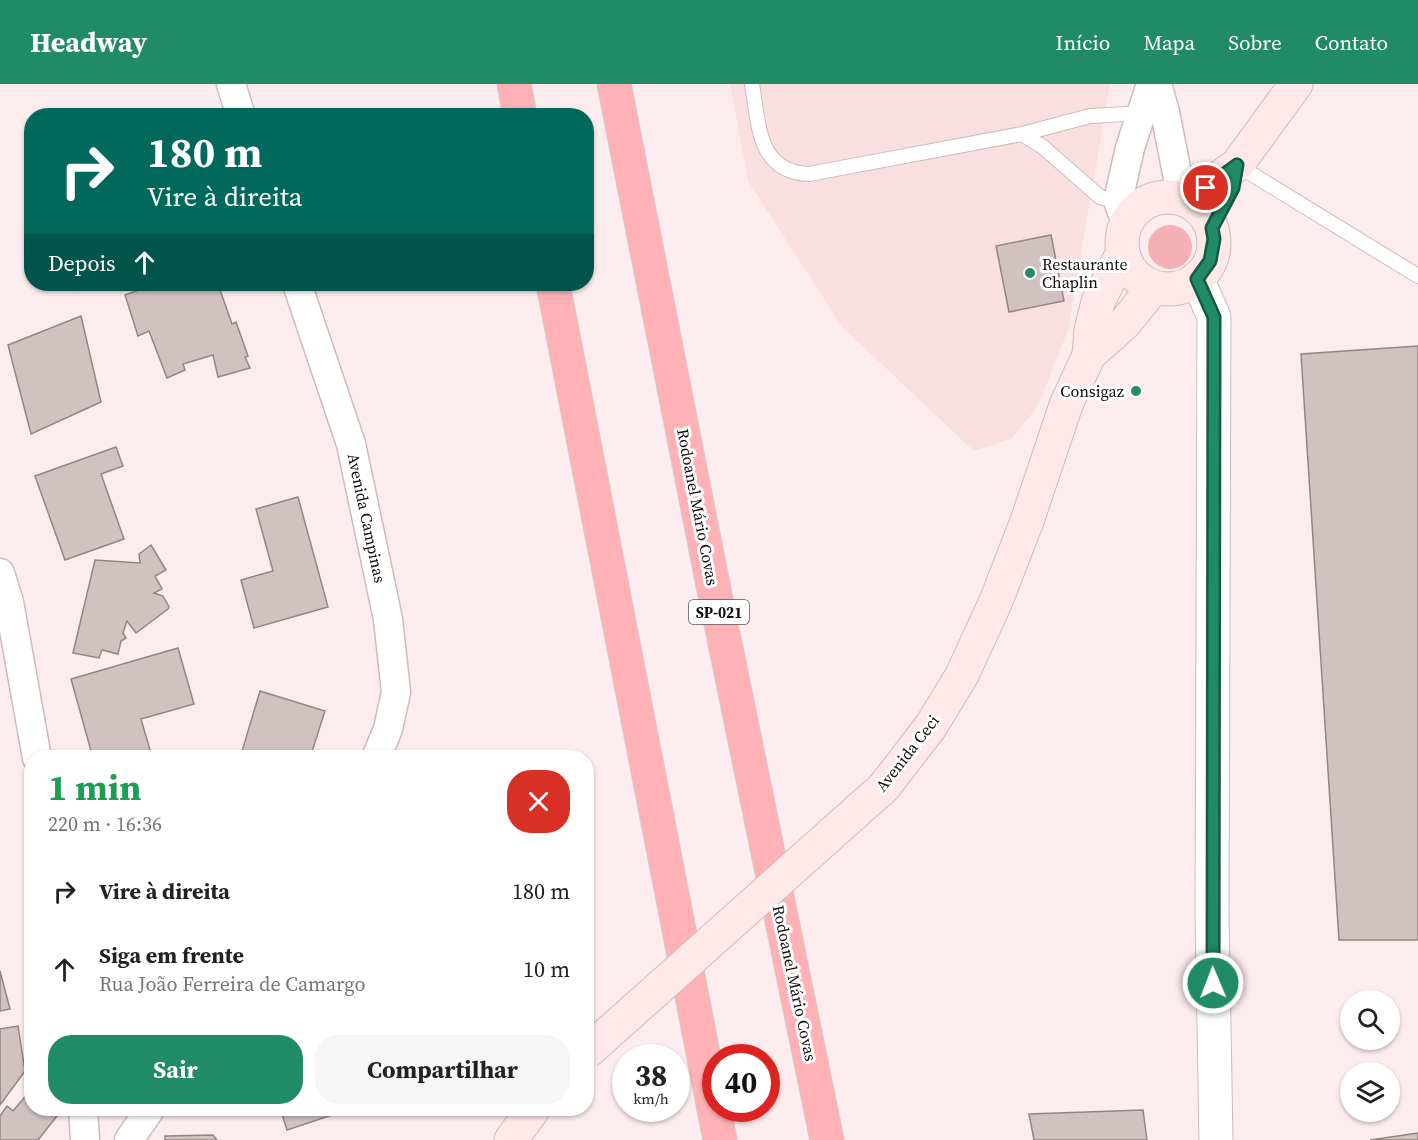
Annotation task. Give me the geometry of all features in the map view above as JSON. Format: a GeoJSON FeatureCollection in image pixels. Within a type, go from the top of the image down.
{"type":"FeatureCollection","features":[{"type":"Feature","properties":{"kind":"highway"},"geometry":{"type":"LineString","coordinates":[[514,84],[518,108]]}},
{"type":"Feature","properties":{"kind":"highway","name":"Rodoanel Mário Covas"},"geometry":{"type":"LineString","coordinates":[[614,84],[710,569],[828,1140]]}},
{"type":"Feature","properties":{"kind":"highway"},"geometry":{"type":"LineString","coordinates":[[554,291],[720,1140]]}},
{"type":"Feature","properties":{"kind":"main road"},"geometry":{"type":"LineString","coordinates":[[1196,211],[1206,188],[1237,165],[1296,84]]}},
{"type":"Feature","properties":{"kind":"main road"},"geometry":{"type":"LineString","coordinates":[[1156,198],[1196,211],[1214,239],[1210,261],[1197,279],[1177,288],[1154,287],[1134,274],[1122,226],[1133,212],[1156,198]]}},
{"type":"Feature","properties":{"kind":"main road","name":"Avenida Ceci"},"geometry":{"type":"LineString","coordinates":[[594,1046],[884,787],[931,726],[962,675],[996,602],[1027,521],[1066,405],[1089,355],[1091,330],[1098,302],[1122,226]]}},
{"type":"Feature","properties":{"kind":"main road","name":"Avenida Ceci"},"geometry":{"type":"LineString","coordinates":[[1089,355],[1124,324],[1154,287]]}},
{"type":"Feature","properties":{"kind":"main road"},"geometry":{"type":"LineString","coordinates":[[511,1140],[528,1116]]}},
{"type":"Feature","properties":{"kind":"street"},"geometry":{"type":"LineString","coordinates":[[231,84],[238,108]]}},
{"type":"Feature","properties":{"kind":"street","name":"Avenida Ceci"},"geometry":{"type":"LineString","coordinates":[[1151,84],[1154,112],[1196,211]]}},
{"type":"Feature","properties":{"kind":"street","name":"Avenida Ceci"},"geometry":{"type":"LineString","coordinates":[[1122,226],[1130,148],[1154,112],[1157,84]]}},
{"type":"Feature","properties":{"kind":"street"},"geometry":{"type":"LineString","coordinates":[[1197,279],[1214,317],[1212,913],[1216,1140]]}},
{"type":"Feature","properties":{"kind":"street","name":"Avenida Campinas"},"geometry":{"type":"LineString","coordinates":[[299,291],[351,444],[388,619],[396,692],[388,729],[379,750]]}},
{"type":"Feature","properties":{"kind":"street"},"geometry":{"type":"LineString","coordinates":[[0,573],[9,602],[35,750]]}},
{"type":"Feature","properties":{"kind":"street"},"geometry":{"type":"LineString","coordinates":[[84,1116],[85,1140]]}},
{"type":"Feature","properties":{"kind":"street"},"geometry":{"type":"LineString","coordinates":[[129,1140],[146,1116]]}},
{"type":"Feature","properties":{"kind":"lane"},"geometry":{"type":"LineString","coordinates":[[752,84],[763,143],[777,165],[792,173],[809,174],[1022,134],[1090,116],[1154,112]]}},
{"type":"Feature","properties":{"kind":"lane"},"geometry":{"type":"LineString","coordinates":[[1022,134],[1058,160],[1086,188],[1100,197],[1122,226]]}},
{"type":"Feature","properties":{"kind":"lane"},"geometry":{"type":"LineString","coordinates":[[1237,165],[1418,276]]}},
{"type":"Feature","properties":{"kind":"shaded area"},"geometry":{"type":"Polygon","coordinates":[[[730,84],[1110,84],[1068,330],[1038,406],[1012,438],[974,451],[843,328],[748,181],[730,84]]]}},
{"type":"Feature","properties":{"kind":"shaded area"},"geometry":{"type":"Polygon","coordinates":[[[1170,225],[1179,226],[1186,231],[1191,238],[1191,256],[1186,263],[1179,268],[1170,269],[1161,268],[1154,263],[1149,256],[1148,247],[1149,238],[1154,231],[1161,226],[1170,225]]]}},
{"type":"Feature","properties":{"kind":"building","name":"Restaurante Chaplin"},"geometry":{"type":"Polygon","coordinates":[[[1051,235],[1064,301],[1009,312],[996,246],[1051,235]]]}},
{"type":"Feature","properties":{"kind":"building"},"geometry":{"type":"Polygon","coordinates":[[[136,291],[220,291],[232,324],[236,322],[250,368],[218,377],[213,355],[183,364],[185,370],[167,378],[149,331],[138,336],[125,295],[136,291]]]}},
{"type":"Feature","properties":{"kind":"building"},"geometry":{"type":"Polygon","coordinates":[[[81,316],[101,402],[31,434],[8,345],[81,316]]]}},
{"type":"Feature","properties":{"kind":"building"},"geometry":{"type":"Polygon","coordinates":[[[1418,346],[1418,940],[1339,940],[1301,354],[1418,346]]]}},
{"type":"Feature","properties":{"kind":"building"},"geometry":{"type":"Polygon","coordinates":[[[116,447],[123,466],[101,474],[124,539],[65,560],[35,476],[116,447]]]}},
{"type":"Feature","properties":{"kind":"building"},"geometry":{"type":"Polygon","coordinates":[[[298,497],[328,607],[254,628],[241,580],[273,571],[256,509],[298,497]]]}},
{"type":"Feature","properties":{"kind":"building"},"geometry":{"type":"Polygon","coordinates":[[[151,545],[166,570],[155,576],[162,589],[154,593],[163,596],[168,609],[136,633],[127,621],[123,633],[126,638],[121,641],[118,654],[102,650],[99,658],[73,653],[95,560],[140,563],[139,554],[151,545]]]}},
{"type":"Feature","properties":{"kind":"building"},"geometry":{"type":"Polygon","coordinates":[[[178,648],[194,704],[141,719],[150,750],[91,750],[71,679],[178,648]]]}},
{"type":"Feature","properties":{"kind":"building"},"geometry":{"type":"Polygon","coordinates":[[[260,691],[325,711],[313,750],[242,750],[260,691]]]}},
{"type":"Feature","properties":{"kind":"building"},"geometry":{"type":"Polygon","coordinates":[[[0,971],[10,1009],[0,1011],[0,971]]]}},
{"type":"Feature","properties":{"kind":"building"},"geometry":{"type":"Polygon","coordinates":[[[18,1026],[24,1072],[0,1105],[0,1029],[18,1026]]]}},
{"type":"Feature","properties":{"kind":"building"},"geometry":{"type":"Polygon","coordinates":[[[24,1098],[24,1116],[57,1116],[38,1140],[0,1140],[0,1116],[7,1106],[13,1111],[24,1098]]]}},
{"type":"Feature","properties":{"kind":"building"},"geometry":{"type":"Polygon","coordinates":[[[1143,1110],[1147,1140],[1034,1140],[1029,1114],[1143,1110]]]}},
{"type":"Feature","properties":{"kind":"building"},"geometry":{"type":"Polygon","coordinates":[[[283,1116],[329,1116],[287,1130],[283,1116]]]}},
{"type":"Feature","properties":{"kind":"building"},"geometry":{"type":"Polygon","coordinates":[[[1418,1133],[1418,1140],[1370,1140],[1418,1133]]]}},
{"type":"Feature","properties":{"kind":"building"},"geometry":{"type":"Polygon","coordinates":[[[213,1135],[217,1140],[165,1140],[165,1136],[213,1135]]]}},
{"type":"Feature","properties":{"kind":"place","name":"Restaurante Chaplin"},"geometry":{"type":"Point","coordinates":[1030,273]}},
{"type":"Feature","properties":{"kind":"place","name":"Consigaz"},"geometry":{"type":"Point","coordinates":[1136,391]}},
{"type":"Feature","properties":{"kind":"route"},"geometry":{"type":"LineString","coordinates":[[1206,188],[1220,175],[1237,165],[1233,188],[1212,228],[1214,239],[1210,261],[1197,279],[1214,317],[1213,983]]}}]}
